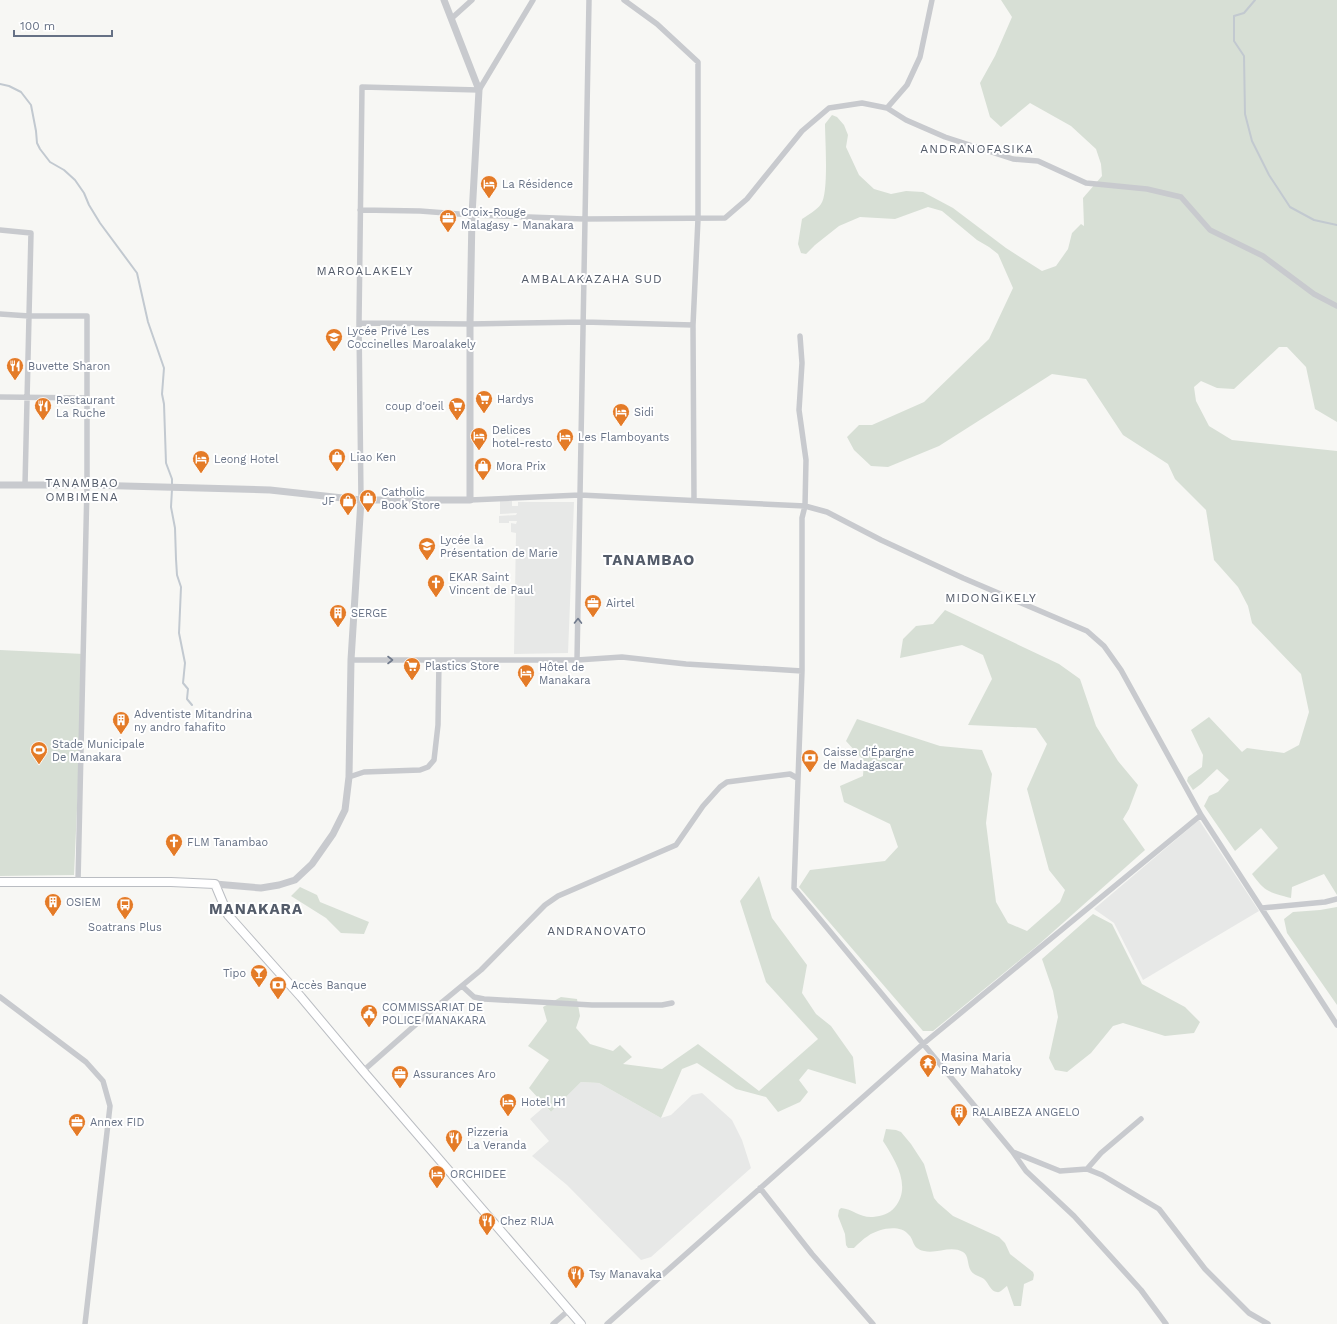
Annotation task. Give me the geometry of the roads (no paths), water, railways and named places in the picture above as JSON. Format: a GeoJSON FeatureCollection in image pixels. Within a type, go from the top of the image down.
{"type":"FeatureCollection","features":[{"type":"Feature","properties":{"kind":"main road"},"geometry":{"type":"LineString","coordinates":[[0,882],[171,882],[215,884],[228,915],[301,997],[363,1072],[581,1324]]}},
{"type":"Feature","properties":{"kind":"street"},"geometry":{"type":"LineString","coordinates":[[444,0],[479,90],[472,215],[470,324],[470,500]]}},
{"type":"Feature","properties":{"kind":"street"},"geometry":{"type":"LineString","coordinates":[[452,18],[472,0]]}},
{"type":"Feature","properties":{"kind":"street"},"geometry":{"type":"LineString","coordinates":[[479,90],[533,0]]}},
{"type":"Feature","properties":{"kind":"street"},"geometry":{"type":"LineString","coordinates":[[577,660],[589,0]]}},
{"type":"Feature","properties":{"kind":"street"},"geometry":{"type":"LineString","coordinates":[[624,0],[657,24],[698,62],[698,219],[693,324],[694,500]]}},
{"type":"Feature","properties":{"kind":"street"},"geometry":{"type":"LineString","coordinates":[[887,108],[907,85],[920,57],[932,0]]}},
{"type":"Feature","properties":{"kind":"street"},"geometry":{"type":"LineString","coordinates":[[215,884],[261,888],[279,885],[295,880],[312,864],[333,834],[345,810],[348,777],[351,660],[361,500],[359,323],[362,87],[479,90]]}},
{"type":"Feature","properties":{"kind":"street"},"geometry":{"type":"LineString","coordinates":[[360,210],[420,211],[472,215],[584,219],[725,218],[747,199],[802,130],[829,108],[862,103],[887,108],[906,120],[945,136],[1013,158],[1038,161],[1086,183],[1147,189],[1182,197],[1210,230],[1263,256],[1314,294],[1337,306]]}},
{"type":"Feature","properties":{"kind":"street"},"geometry":{"type":"LineString","coordinates":[[0,230],[31,233],[25,485]]}},
{"type":"Feature","properties":{"kind":"street"},"geometry":{"type":"LineString","coordinates":[[0,314],[29,316],[86,316],[87,485],[78,882]]}},
{"type":"Feature","properties":{"kind":"street"},"geometry":{"type":"LineString","coordinates":[[359,323],[470,324],[584,322],[693,324]]}},
{"type":"Feature","properties":{"kind":"street"},"geometry":{"type":"LineString","coordinates":[[800,336],[802,363],[799,410],[806,460],[805,506],[802,518],[802,671],[794,888],[1012,1151],[1026,1171],[1074,1216],[1141,1290],[1166,1324]]}},
{"type":"Feature","properties":{"kind":"street"},"geometry":{"type":"LineString","coordinates":[[0,397],[87,398]]}},
{"type":"Feature","properties":{"kind":"street"},"geometry":{"type":"LineString","coordinates":[[0,485],[87,485],[270,490],[361,500],[470,500],[580,495],[805,506],[827,512],[881,540],[963,578],[1087,631],[1104,646],[1121,670],[1201,815],[1337,1025]]}},
{"type":"Feature","properties":{"kind":"street"},"geometry":{"type":"LineString","coordinates":[[351,660],[577,660],[622,657],[686,664],[802,671]]}},
{"type":"Feature","properties":{"kind":"street"},"geometry":{"type":"LineString","coordinates":[[348,777],[364,772],[420,770],[428,767],[434,760],[438,725],[439,660]]}},
{"type":"Feature","properties":{"kind":"street"},"geometry":{"type":"LineString","coordinates":[[363,1072],[481,970],[545,905],[558,896],[676,845],[703,806],[720,786],[727,782],[790,774],[797,778]]}},
{"type":"Feature","properties":{"kind":"street"},"geometry":{"type":"LineString","coordinates":[[607,1324],[924,1044],[1201,815]]}},
{"type":"Feature","properties":{"kind":"street"},"geometry":{"type":"LineString","coordinates":[[1262,908],[1324,902],[1337,899]]}},
{"type":"Feature","properties":{"kind":"street"},"geometry":{"type":"LineString","coordinates":[[462,986],[474,997],[484,999],[592,1005],[662,1005],[672,1003]]}},
{"type":"Feature","properties":{"kind":"street"},"geometry":{"type":"LineString","coordinates":[[0,996],[86,1062],[103,1081],[110,1106],[85,1324]]}},
{"type":"Feature","properties":{"kind":"street"},"geometry":{"type":"LineString","coordinates":[[1087,1169],[1101,1153],[1141,1119]]}},
{"type":"Feature","properties":{"kind":"street"},"geometry":{"type":"LineString","coordinates":[[1012,1151],[1060,1171],[1087,1169],[1102,1175],[1159,1209],[1205,1269],[1249,1313],[1268,1324]]}},
{"type":"Feature","properties":{"kind":"street"},"geometry":{"type":"LineString","coordinates":[[760,1188],[812,1254],[873,1324]]}},
{"type":"Feature","properties":{"kind":"street"},"geometry":{"type":"LineString","coordinates":[[553,1324],[569,1310]]}},
{"type":"Feature","properties":{"kind":"waterway"},"geometry":{"type":"LineString","coordinates":[[1255,0],[1244,13],[1234,16],[1234,41],[1244,56],[1245,114],[1252,141],[1269,175],[1290,207],[1314,220],[1337,225]]}},
{"type":"Feature","properties":{"kind":"waterway"},"geometry":{"type":"LineString","coordinates":[[0,84],[9,86],[21,92],[31,105],[37,143],[40,149],[50,162],[64,170],[75,180],[84,193],[89,205],[100,223],[137,273],[148,322],[164,368],[162,394],[164,404],[166,463],[172,479],[172,485]]}},
{"type":"Feature","properties":{"kind":"waterway"},"geometry":{"type":"LineString","coordinates":[[172,489],[171,507],[175,528],[177,575],[181,587],[179,633],[185,663],[183,683],[188,689],[187,699],[192,705]]}},
{"type":"Feature","properties":{"kind":"place","name":"La Résidence"},"geometry":{"type":"Point","coordinates":[489,199]}},
{"type":"Feature","properties":{"kind":"place","name":"Croix-Rouge Malagasy - Manakara"},"geometry":{"type":"Point","coordinates":[448,233]}},
{"type":"Feature","properties":{"kind":"place","name":"Lycée Privé Les Coccinelles Maroalakely"},"geometry":{"type":"Point","coordinates":[334,352]}},
{"type":"Feature","properties":{"kind":"place","name":"Buvette Sharon"},"geometry":{"type":"Point","coordinates":[15,381]}},
{"type":"Feature","properties":{"kind":"place","name":"Hardys"},"geometry":{"type":"Point","coordinates":[484,414]}},
{"type":"Feature","properties":{"kind":"place","name":"Restaurant La Ruche"},"geometry":{"type":"Point","coordinates":[43,421]}},
{"type":"Feature","properties":{"kind":"place","name":"coup d'oeil"},"geometry":{"type":"Point","coordinates":[457,421]}},
{"type":"Feature","properties":{"kind":"place","name":"Sidi"},"geometry":{"type":"Point","coordinates":[621,427]}},
{"type":"Feature","properties":{"kind":"place","name":"Delices hotel-resto"},"geometry":{"type":"Point","coordinates":[479,451]}},
{"type":"Feature","properties":{"kind":"place","name":"Les Flamboyants"},"geometry":{"type":"Point","coordinates":[565,452]}},
{"type":"Feature","properties":{"kind":"place","name":"Liao Ken"},"geometry":{"type":"Point","coordinates":[337,472]}},
{"type":"Feature","properties":{"kind":"place","name":"Leong Hotel"},"geometry":{"type":"Point","coordinates":[201,474]}},
{"type":"Feature","properties":{"kind":"place","name":"Mora Prix"},"geometry":{"type":"Point","coordinates":[483,481]}},
{"type":"Feature","properties":{"kind":"place","name":"Catholic Book Store"},"geometry":{"type":"Point","coordinates":[368,513]}},
{"type":"Feature","properties":{"kind":"place","name":"JF"},"geometry":{"type":"Point","coordinates":[348,516]}},
{"type":"Feature","properties":{"kind":"place","name":"Lycée la Présentation de Marie"},"geometry":{"type":"Point","coordinates":[427,561]}},
{"type":"Feature","properties":{"kind":"place","name":"EKAR Saint Vincent de Paul"},"geometry":{"type":"Point","coordinates":[436,598]}},
{"type":"Feature","properties":{"kind":"place","name":"Airtel"},"geometry":{"type":"Point","coordinates":[593,618]}},
{"type":"Feature","properties":{"kind":"place","name":"SERGE"},"geometry":{"type":"Point","coordinates":[338,628]}},
{"type":"Feature","properties":{"kind":"place","name":"Plastics Store"},"geometry":{"type":"Point","coordinates":[412,681]}},
{"type":"Feature","properties":{"kind":"place","name":"Hôtel de Manakara"},"geometry":{"type":"Point","coordinates":[526,688]}},
{"type":"Feature","properties":{"kind":"place","name":"Adventiste Mitandrina ny andro fahafito"},"geometry":{"type":"Point","coordinates":[121,735]}},
{"type":"Feature","properties":{"kind":"place","name":"Stade Municipale De Manakara"},"geometry":{"type":"Point","coordinates":[39,765]}},
{"type":"Feature","properties":{"kind":"place","name":"Caisse d'Épargne de Madagascar"},"geometry":{"type":"Point","coordinates":[810,773]}},
{"type":"Feature","properties":{"kind":"place","name":"FLM Tanambao"},"geometry":{"type":"Point","coordinates":[174,857]}},
{"type":"Feature","properties":{"kind":"place","name":"OSIEM"},"geometry":{"type":"Point","coordinates":[53,917]}},
{"type":"Feature","properties":{"kind":"place","name":"Soatrans Plus"},"geometry":{"type":"Point","coordinates":[125,920]}},
{"type":"Feature","properties":{"kind":"place","name":"Tipo"},"geometry":{"type":"Point","coordinates":[259,988]}},
{"type":"Feature","properties":{"kind":"place","name":"Accès Banque"},"geometry":{"type":"Point","coordinates":[278,1000]}},
{"type":"Feature","properties":{"kind":"place","name":"COMMISSARIAT DE POLICE MANAKARA"},"geometry":{"type":"Point","coordinates":[369,1028]}},
{"type":"Feature","properties":{"kind":"place","name":"Masina Maria Reny Mahatoky"},"geometry":{"type":"Point","coordinates":[928,1078]}},
{"type":"Feature","properties":{"kind":"place","name":"Assurances Aro"},"geometry":{"type":"Point","coordinates":[400,1089]}},
{"type":"Feature","properties":{"kind":"place","name":"Hotel H1"},"geometry":{"type":"Point","coordinates":[508,1117]}},
{"type":"Feature","properties":{"kind":"place","name":"RALAIBEZA ANGELO"},"geometry":{"type":"Point","coordinates":[959,1127]}},
{"type":"Feature","properties":{"kind":"place","name":"Annex FID"},"geometry":{"type":"Point","coordinates":[77,1137]}},
{"type":"Feature","properties":{"kind":"place","name":"Pizzeria La Veranda"},"geometry":{"type":"Point","coordinates":[454,1153]}},
{"type":"Feature","properties":{"kind":"place","name":"ORCHIDEE"},"geometry":{"type":"Point","coordinates":[437,1189]}},
{"type":"Feature","properties":{"kind":"place","name":"Chez RIJA"},"geometry":{"type":"Point","coordinates":[487,1236]}},
{"type":"Feature","properties":{"kind":"place","name":"Tsy Manavaka"},"geometry":{"type":"Point","coordinates":[576,1289]}},
{"type":"Feature","properties":{"kind":"district","name":"ANDRANOFASIKA"},"geometry":{"type":"Point","coordinates":[977,149]}},
{"type":"Feature","properties":{"kind":"district","name":"MAROALAKELY"},"geometry":{"type":"Point","coordinates":[365,271]}},
{"type":"Feature","properties":{"kind":"district","name":"AMBALAKAZAHA SUD"},"geometry":{"type":"Point","coordinates":[592,279]}},
{"type":"Feature","properties":{"kind":"district","name":"TANAMBAO OMBIMENA"},"geometry":{"type":"Point","coordinates":[82,490]}},
{"type":"Feature","properties":{"kind":"district","name":"TANAMBAO"},"geometry":{"type":"Point","coordinates":[649,560]}},
{"type":"Feature","properties":{"kind":"district","name":"MIDONGIKELY"},"geometry":{"type":"Point","coordinates":[991,598]}},
{"type":"Feature","properties":{"kind":"district","name":"MANAKARA"},"geometry":{"type":"Point","coordinates":[256,909]}},
{"type":"Feature","properties":{"kind":"district","name":"ANDRANOVATO"},"geometry":{"type":"Point","coordinates":[597,931]}}]}
